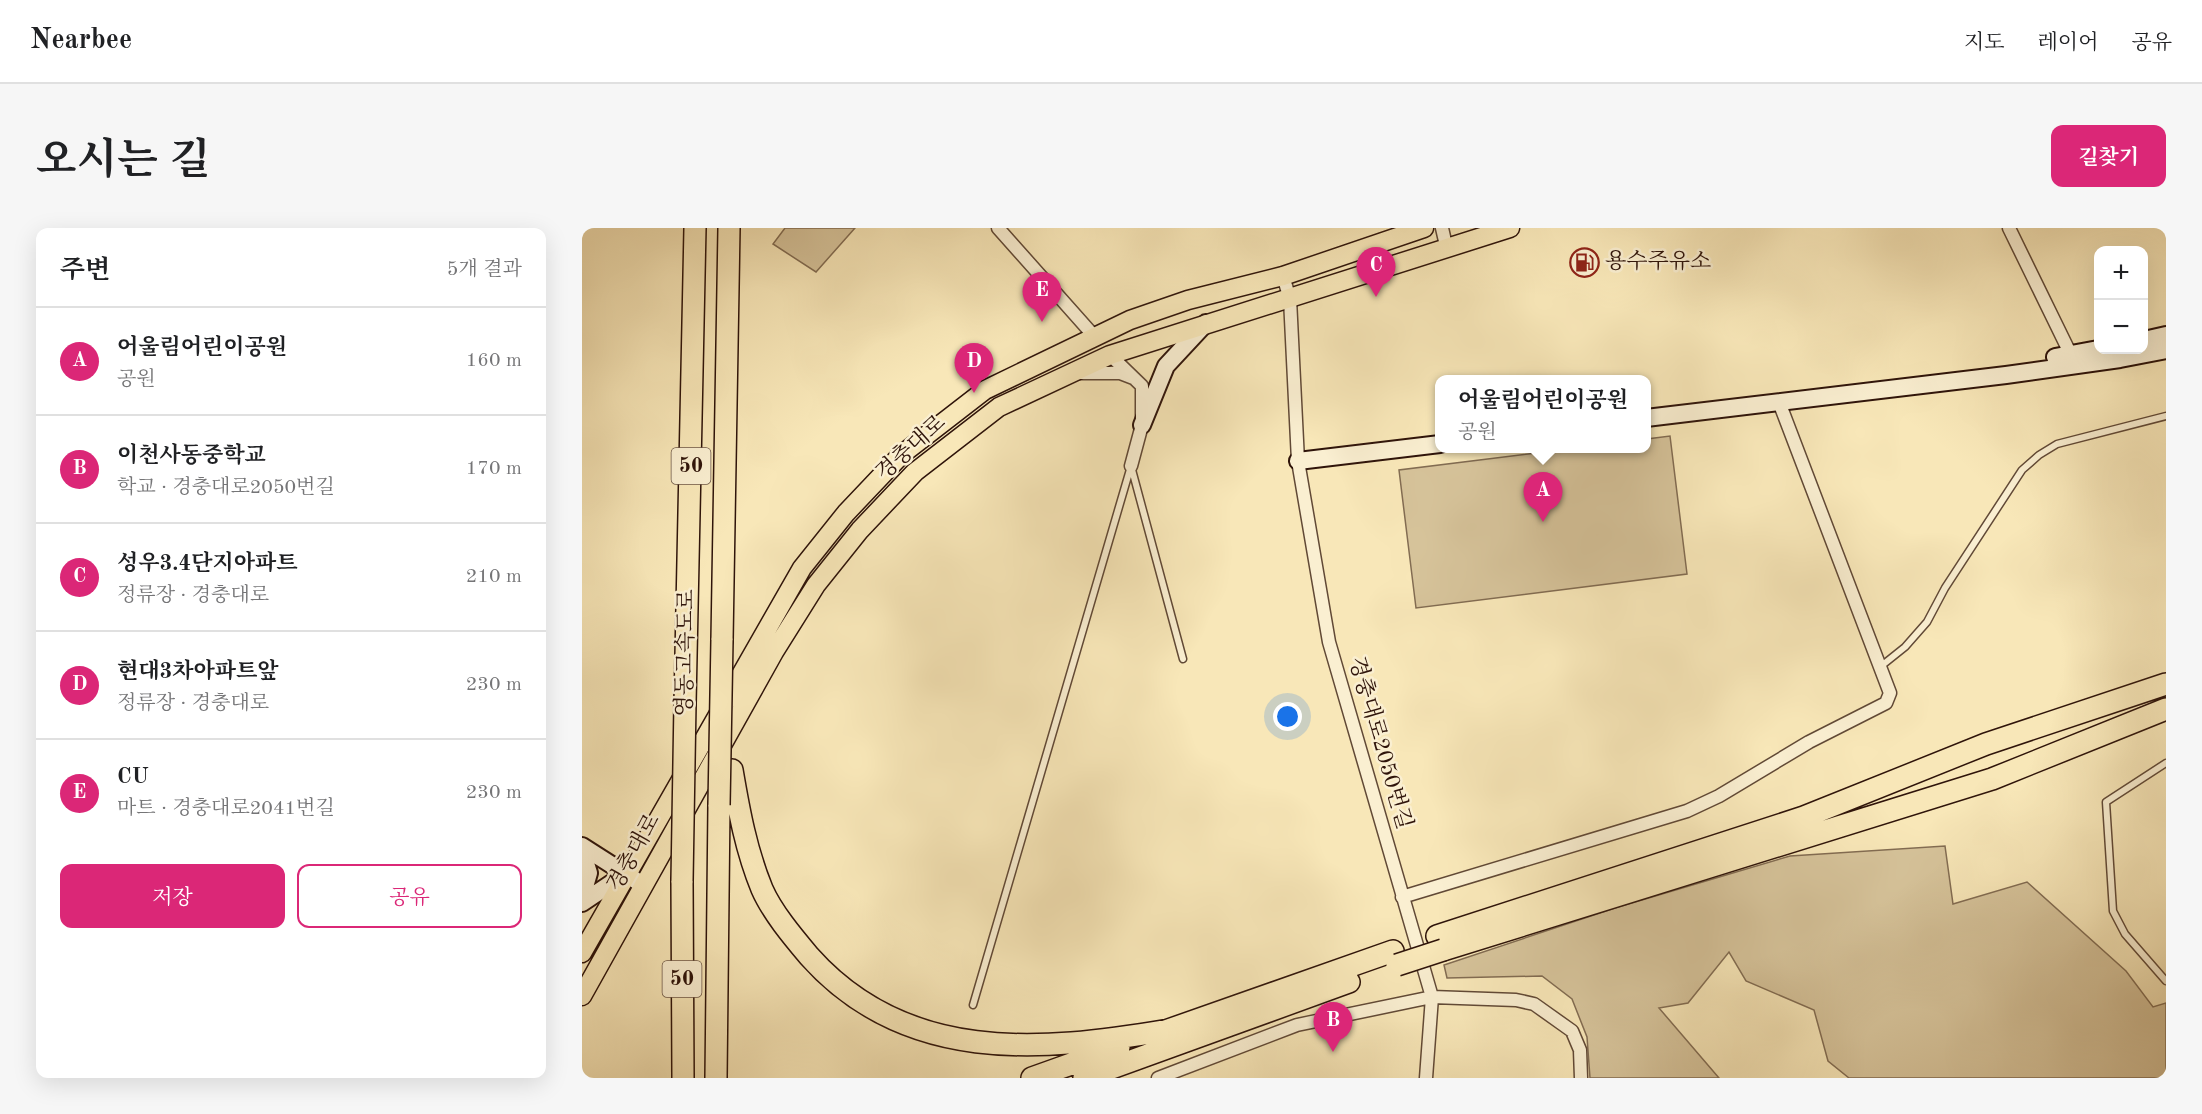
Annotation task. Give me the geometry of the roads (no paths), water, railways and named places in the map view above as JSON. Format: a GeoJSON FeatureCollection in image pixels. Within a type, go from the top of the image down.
{"type":"FeatureCollection","features":[{"type":"Feature","properties":{"kind":"highway","name":"영동고속도로"},"geometry":{"type":"LineString","coordinates":[[683,1078],[682,880],[695,228]]}},
{"type":"Feature","properties":{"kind":"highway","name":"영동고속도로"},"geometry":{"type":"LineString","coordinates":[[716,1078],[729,228]]}},
{"type":"Feature","properties":{"kind":"highway"},"geometry":{"type":"LineString","coordinates":[[722,673],[740,822],[763,891],[803,948],[828,977],[864,1005],[897,1023],[983,1043],[1072,1044],[1169,1030]]}},
{"type":"Feature","properties":{"kind":"highway"},"geometry":{"type":"LineString","coordinates":[[1032,1078],[1169,1030],[1440,943],[1804,817],[1986,744],[2166,684]]}},
{"type":"Feature","properties":{"kind":"highway"},"geometry":{"type":"LineString","coordinates":[[1440,943],[1992,780],[2166,709]]}},
{"type":"Feature","properties":{"kind":"highway"},"geometry":{"type":"LineString","coordinates":[[1087,1077],[1395,958]]}},
{"type":"Feature","properties":{"kind":"main road","name":"경충대로"},"geometry":{"type":"LineString","coordinates":[[582,953],[639,848],[802,568],[846,513],[901,454],[985,390],[1130,320],[1188,300],[1283,276],[1424,228]]}},
{"type":"Feature","properties":{"kind":"main road","name":"경충대로"},"geometry":{"type":"LineString","coordinates":[[582,996],[774,652],[816,585],[860,530],[915,472],[999,407],[1110,355],[1206,322],[1290,299],[1510,228]]}},
{"type":"Feature","properties":{"kind":"street"},"geometry":{"type":"LineString","coordinates":[[998,228],[1110,355],[1142,386],[1142,424]]}},
{"type":"Feature","properties":{"kind":"street"},"geometry":{"type":"LineString","coordinates":[[1442,228],[1447,250]]}},
{"type":"Feature","properties":{"kind":"street"},"geometry":{"type":"LineString","coordinates":[[2008,228],[2071,355]]}},
{"type":"Feature","properties":{"kind":"street","name":"경충대로2050번길"},"geometry":{"type":"LineString","coordinates":[[1283,276],[1290,299],[1298,461],[1329,642],[1432,997]]}},
{"type":"Feature","properties":{"kind":"street"},"geometry":{"type":"LineString","coordinates":[[1131,466],[1142,424],[1166,366],[1206,322]]}},
{"type":"Feature","properties":{"kind":"street"},"geometry":{"type":"LineString","coordinates":[[2148,339],[2166,335]]}},
{"type":"Feature","properties":{"kind":"street"},"geometry":{"type":"LineString","coordinates":[[2006,375],[2020,362],[2094,350]]}},
{"type":"Feature","properties":{"kind":"street"},"geometry":{"type":"LineString","coordinates":[[1651,418],[2006,375],[2121,359],[2166,350]]}},
{"type":"Feature","properties":{"kind":"street"},"geometry":{"type":"LineString","coordinates":[[1069,373],[1120,373],[1136,379]]}},
{"type":"Feature","properties":{"kind":"street"},"geometry":{"type":"LineString","coordinates":[[1402,897],[1687,811],[1719,796],[1809,742],[1886,703],[1890,693],[1779,402]]}},
{"type":"Feature","properties":{"kind":"street"},"geometry":{"type":"LineString","coordinates":[[1298,461],[1435,445]]}},
{"type":"Feature","properties":{"kind":"street"},"geometry":{"type":"LineString","coordinates":[[582,846],[643,885]]}},
{"type":"Feature","properties":{"kind":"street"},"geometry":{"type":"LineString","coordinates":[[604,860],[622,856],[639,848]]}},
{"type":"Feature","properties":{"kind":"street"},"geometry":{"type":"LineString","coordinates":[[582,851],[589,873],[582,897]]}},
{"type":"Feature","properties":{"kind":"street"},"geometry":{"type":"LineString","coordinates":[[582,903],[625,874]]}},
{"type":"Feature","properties":{"kind":"street"},"geometry":{"type":"LineString","coordinates":[[582,911],[591,919],[593,932]]}},
{"type":"Feature","properties":{"kind":"street"},"geometry":{"type":"LineString","coordinates":[[1426,1078],[1432,997]]}},
{"type":"Feature","properties":{"kind":"street"},"geometry":{"type":"LineString","coordinates":[[1158,1078],[1297,1025],[1432,997],[1516,999],[1534,1004],[1572,1031],[1580,1050],[1581,1078]]}},
{"type":"Feature","properties":{"kind":"lane"},"geometry":{"type":"LineString","coordinates":[[1880,667],[1905,646],[1927,622],[1945,588],[2022,470],[2038,455],[2057,444],[2166,416]]}},
{"type":"Feature","properties":{"kind":"lane"},"geometry":{"type":"LineString","coordinates":[[1131,466],[1183,659]]}},
{"type":"Feature","properties":{"kind":"lane"},"geometry":{"type":"LineString","coordinates":[[973,1005],[1131,466]]}},
{"type":"Feature","properties":{"kind":"lane"},"geometry":{"type":"LineString","coordinates":[[2166,763],[2106,802],[2113,911],[2126,934],[2166,981]]}},
{"type":"Feature","properties":{"kind":"place","name":"용수주유소"},"geometry":{"type":"Point","coordinates":[1584,262]}},
{"type":"Feature","properties":{"kind":"place","name":"성우3.4단지아파트"},"geometry":{"type":"Point","coordinates":[1376,297]}},
{"type":"Feature","properties":{"kind":"place","name":"CU"},"geometry":{"type":"Point","coordinates":[1042,322]}},
{"type":"Feature","properties":{"kind":"place","name":"현대3차아파트앞"},"geometry":{"type":"Point","coordinates":[974,393]}},
{"type":"Feature","properties":{"kind":"place","name":"어울림어린이공원"},"geometry":{"type":"Point","coordinates":[1543,522]}},
{"type":"Feature","properties":{"kind":"place","name":"이천사동중학교"},"geometry":{"type":"Point","coordinates":[1333,1052]}}]}
